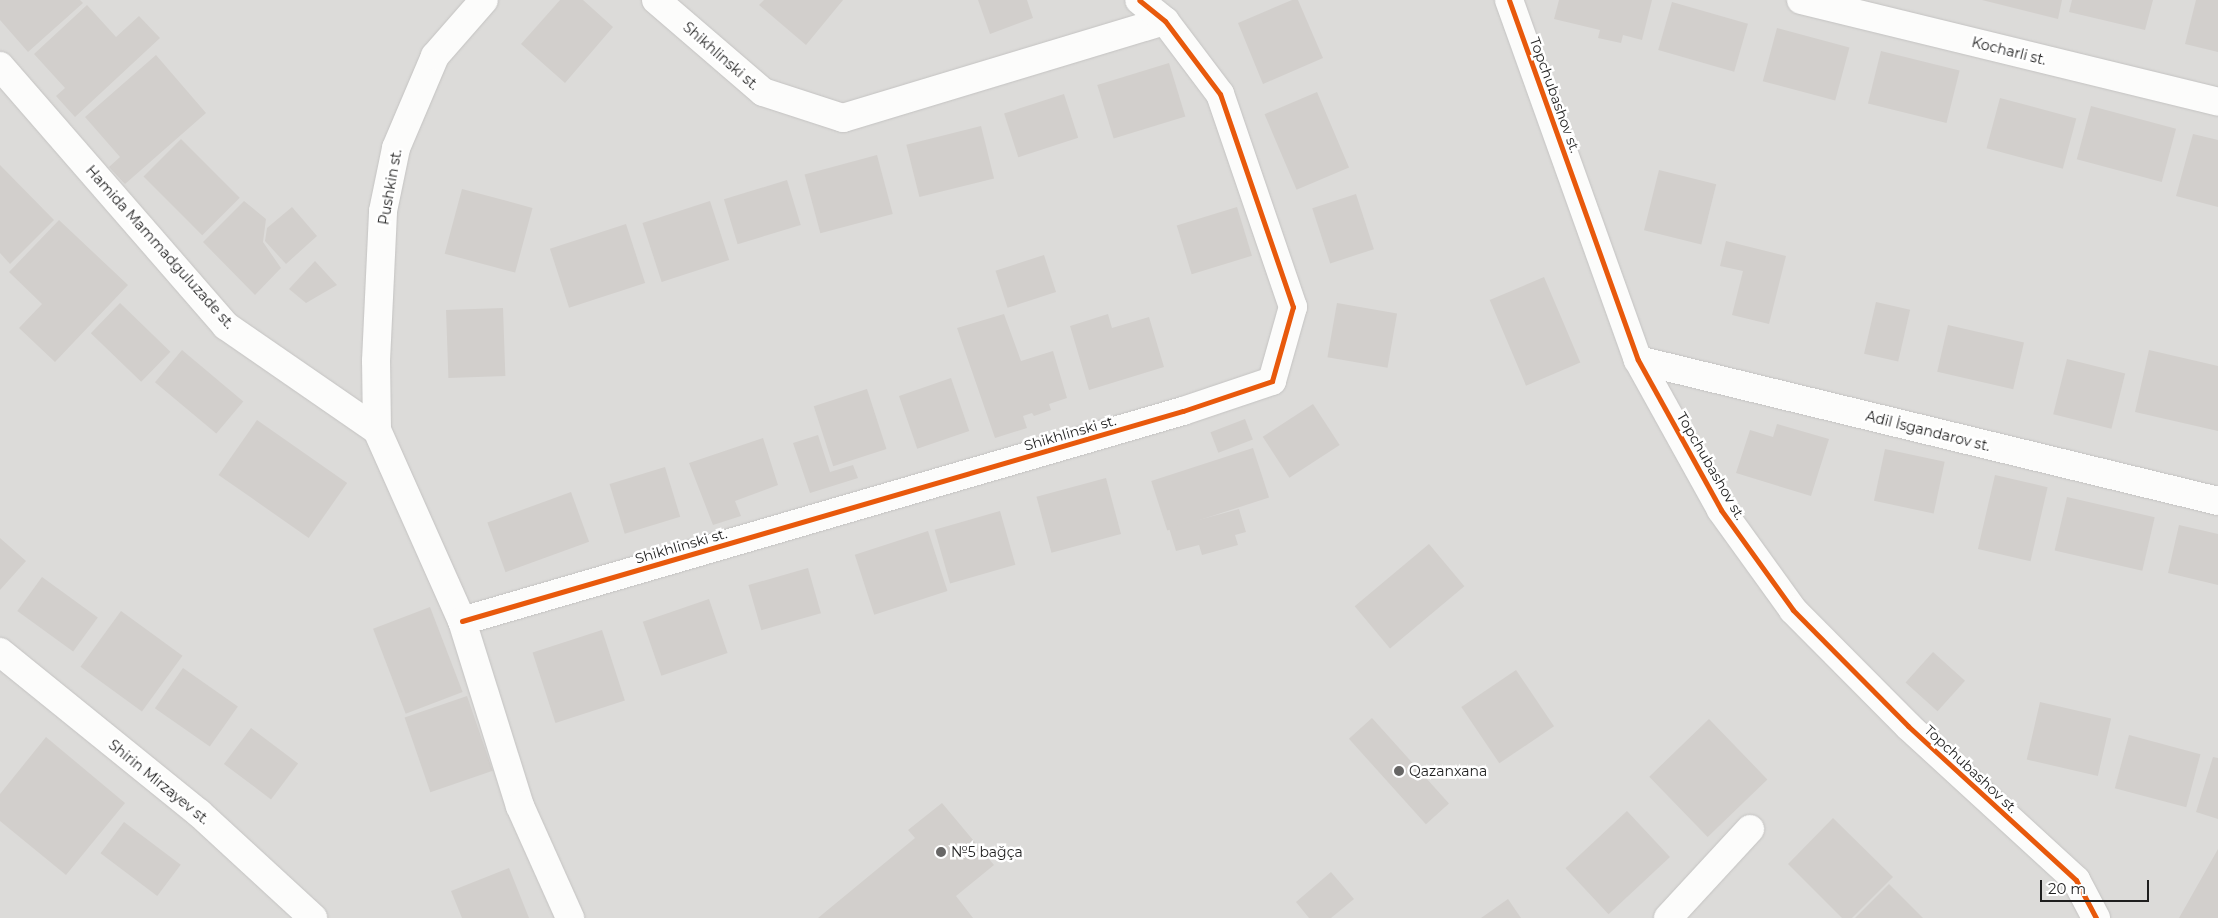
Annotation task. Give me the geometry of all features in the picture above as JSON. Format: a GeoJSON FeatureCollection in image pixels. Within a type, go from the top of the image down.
{"type":"FeatureCollection","features":[{"type":"Feature","properties":{"kind":"street","name":"Pushkin st."},"geometry":{"type":"LineString","coordinates":[[377,430],[376,361],[382,221],[396,148],[435,56],[484,0]]}},
{"type":"Feature","properties":{"kind":"street","name":"Shikhlinski st."},"geometry":{"type":"LineString","coordinates":[[656,0],[764,92],[843,118],[1165,21]]}},
{"type":"Feature","properties":{"kind":"street","name":"Shikhlinski st."},"geometry":{"type":"LineString","coordinates":[[462,621],[1184,411],[1272,381],[1293,307],[1220,94],[1165,21],[1139,0]]}},
{"type":"Feature","properties":{"kind":"street","name":"Topchubashov st."},"geometry":{"type":"LineString","coordinates":[[1509,0],[1638,360],[1721,510],[1794,610],[1908,726],[2076,880],[2096,918]]}},
{"type":"Feature","properties":{"kind":"street","name":"Kocharli st."},"geometry":{"type":"LineString","coordinates":[[1801,0],[2218,102]]}},
{"type":"Feature","properties":{"kind":"street","name":"Hamida Mammadguluzade st."},"geometry":{"type":"LineString","coordinates":[[0,66],[226,326],[377,430]]}},
{"type":"Feature","properties":{"kind":"street","name":"Adil İsgandarov st."},"geometry":{"type":"LineString","coordinates":[[1638,360],[2218,501]]}},
{"type":"Feature","properties":{"kind":"street"},"geometry":{"type":"LineString","coordinates":[[377,430],[462,621],[520,806],[570,918]]}},
{"type":"Feature","properties":{"kind":"street","name":"Shirin Mirzayev st."},"geometry":{"type":"LineString","coordinates":[[0,652],[200,814],[313,918]]}},
{"type":"Feature","properties":{"kind":"street"},"geometry":{"type":"LineString","coordinates":[[1674,916],[1750,829]]}},
{"type":"Feature","properties":{"kind":"shaded area"},"geometry":{"type":"Polygon","coordinates":[[[0,0],[2218,0],[2218,918],[0,918],[0,0]]]}},
{"type":"Feature","properties":{"kind":"building"},"geometry":{"type":"Polygon","coordinates":[[[0,0],[80,0],[83,3],[28,52],[0,20],[0,0]]]}},
{"type":"Feature","properties":{"kind":"building"},"geometry":{"type":"Polygon","coordinates":[[[560,0],[583,0],[613,27],[565,83],[521,44],[560,0]]]}},
{"type":"Feature","properties":{"kind":"building"},"geometry":{"type":"Polygon","coordinates":[[[764,0],[843,0],[806,45],[759,5],[764,0]]]}},
{"type":"Feature","properties":{"kind":"building"},"geometry":{"type":"Polygon","coordinates":[[[978,0],[1027,0],[1033,18],[990,34],[978,0]]]}},
{"type":"Feature","properties":{"kind":"building"},"geometry":{"type":"Polygon","coordinates":[[[1292,0],[1298,0],[1323,58],[1263,84],[1238,23],[1292,0]]]}},
{"type":"Feature","properties":{"kind":"building"},"geometry":{"type":"Polygon","coordinates":[[[1559,0],[1652,0],[1642,40],[1623,35],[1621,43],[1598,38],[1600,30],[1554,19],[1559,0]]]}},
{"type":"Feature","properties":{"kind":"building"},"geometry":{"type":"Polygon","coordinates":[[[1982,0],[2062,0],[2058,19],[1982,0]]]}},
{"type":"Feature","properties":{"kind":"building"},"geometry":{"type":"Polygon","coordinates":[[[2072,0],[2153,0],[2145,30],[2069,12],[2072,0]]]}},
{"type":"Feature","properties":{"kind":"building"},"geometry":{"type":"Polygon","coordinates":[[[2196,0],[2218,0],[2218,52],[2185,44],[2196,0]]]}},
{"type":"Feature","properties":{"kind":"building"},"geometry":{"type":"Polygon","coordinates":[[[1672,2],[1748,24],[1734,72],[1658,50],[1672,2]]]}},
{"type":"Feature","properties":{"kind":"building"},"geometry":{"type":"Polygon","coordinates":[[[87,5],[116,37],[139,16],[160,38],[75,117],[56,96],[65,88],[34,54],[87,5]]]}},
{"type":"Feature","properties":{"kind":"building"},"geometry":{"type":"Polygon","coordinates":[[[1777,28],[1849,47],[1835,101],[1763,81],[1777,28]]]}},
{"type":"Feature","properties":{"kind":"building"},"geometry":{"type":"Polygon","coordinates":[[[1881,51],[1960,71],[1947,123],[1868,103],[1881,51]]]}},
{"type":"Feature","properties":{"kind":"building"},"geometry":{"type":"Polygon","coordinates":[[[156,55],[206,113],[125,184],[109,167],[120,157],[85,117],[156,55]]]}},
{"type":"Feature","properties":{"kind":"building"},"geometry":{"type":"Polygon","coordinates":[[[1169,63],[1185,117],[1114,138],[1097,85],[1169,63]]]}},
{"type":"Feature","properties":{"kind":"building"},"geometry":{"type":"Polygon","coordinates":[[[1317,92],[1349,167],[1297,190],[1265,114],[1317,92]]]}},
{"type":"Feature","properties":{"kind":"building"},"geometry":{"type":"Polygon","coordinates":[[[1064,94],[1078,138],[1018,157],[1004,113],[1064,94]]]}},
{"type":"Feature","properties":{"kind":"building"},"geometry":{"type":"Polygon","coordinates":[[[2000,98],[2076,118],[2063,169],[1987,148],[2000,98]]]}},
{"type":"Feature","properties":{"kind":"building"},"geometry":{"type":"Polygon","coordinates":[[[2091,106],[2176,129],[2162,182],[2077,159],[2091,106]]]}},
{"type":"Feature","properties":{"kind":"building"},"geometry":{"type":"Polygon","coordinates":[[[981,126],[994,178],[919,197],[906,145],[981,126]]]}},
{"type":"Feature","properties":{"kind":"building"},"geometry":{"type":"Polygon","coordinates":[[[2193,134],[2218,140],[2218,207],[2176,196],[2193,134]]]}},
{"type":"Feature","properties":{"kind":"building"},"geometry":{"type":"Polygon","coordinates":[[[181,139],[240,198],[202,235],[144,176],[181,139]]]}},
{"type":"Feature","properties":{"kind":"building"},"geometry":{"type":"Polygon","coordinates":[[[877,155],[893,214],[820,233],[805,174],[877,155]]]}},
{"type":"Feature","properties":{"kind":"building"},"geometry":{"type":"Polygon","coordinates":[[[0,165],[54,220],[10,264],[0,253],[0,165]]]}},
{"type":"Feature","properties":{"kind":"building"},"geometry":{"type":"Polygon","coordinates":[[[1659,170],[1716,184],[1701,244],[1644,230],[1659,170]]]}},
{"type":"Feature","properties":{"kind":"building"},"geometry":{"type":"Polygon","coordinates":[[[787,180],[801,225],[738,244],[724,199],[787,180]]]}},
{"type":"Feature","properties":{"kind":"building"},"geometry":{"type":"Polygon","coordinates":[[[462,189],[533,208],[515,273],[445,254],[462,189]]]}},
{"type":"Feature","properties":{"kind":"building"},"geometry":{"type":"Polygon","coordinates":[[[1356,194],[1374,249],[1330,263],[1312,208],[1356,194]]]}},
{"type":"Feature","properties":{"kind":"building"},"geometry":{"type":"Polygon","coordinates":[[[244,201],[266,219],[263,242],[281,268],[255,295],[203,242],[244,201]]]}},
{"type":"Feature","properties":{"kind":"building"},"geometry":{"type":"Polygon","coordinates":[[[710,201],[729,260],[662,282],[642,223],[710,201]]]}},
{"type":"Feature","properties":{"kind":"building"},"geometry":{"type":"Polygon","coordinates":[[[292,207],[317,236],[286,264],[265,241],[267,228],[292,207]]]}},
{"type":"Feature","properties":{"kind":"building"},"geometry":{"type":"Polygon","coordinates":[[[1237,207],[1252,256],[1192,274],[1177,225],[1237,207]]]}},
{"type":"Feature","properties":{"kind":"building"},"geometry":{"type":"Polygon","coordinates":[[[59,220],[128,285],[55,362],[19,328],[42,304],[9,272],[59,220]]]}},
{"type":"Feature","properties":{"kind":"building"},"geometry":{"type":"Polygon","coordinates":[[[626,224],[645,283],[569,308],[550,249],[626,224]]]}},
{"type":"Feature","properties":{"kind":"building"},"geometry":{"type":"Polygon","coordinates":[[[1726,241],[1786,256],[1769,324],[1732,315],[1743,271],[1720,266],[1726,241]]]}},
{"type":"Feature","properties":{"kind":"building"},"geometry":{"type":"Polygon","coordinates":[[[1044,255],[1056,292],[1008,308],[995,271],[1044,255]]]}},
{"type":"Feature","properties":{"kind":"building"},"geometry":{"type":"Polygon","coordinates":[[[315,261],[337,285],[306,303],[289,289],[315,261]]]}},
{"type":"Feature","properties":{"kind":"building"},"geometry":{"type":"Polygon","coordinates":[[[1544,277],[1580,363],[1526,386],[1490,300],[1544,277]]]}},
{"type":"Feature","properties":{"kind":"building"},"geometry":{"type":"Polygon","coordinates":[[[1876,302],[1910,310],[1898,362],[1864,354],[1876,302]]]}},
{"type":"Feature","properties":{"kind":"building"},"geometry":{"type":"Polygon","coordinates":[[[120,303],[170,352],[141,382],[91,333],[120,303]]]}},
{"type":"Feature","properties":{"kind":"building"},"geometry":{"type":"Polygon","coordinates":[[[1337,303],[1397,314],[1388,368],[1327,357],[1337,303]]]}},
{"type":"Feature","properties":{"kind":"building"},"geometry":{"type":"Polygon","coordinates":[[[503,308],[505,376],[448,378],[446,310],[503,308]]]}},
{"type":"Feature","properties":{"kind":"building"},"geometry":{"type":"Polygon","coordinates":[[[1004,314],[1021,361],[1053,351],[1067,398],[1049,404],[1051,410],[1034,416],[1032,413],[1023,416],[1027,428],[995,438],[957,328],[1004,314]]]}},
{"type":"Feature","properties":{"kind":"building"},"geometry":{"type":"Polygon","coordinates":[[[1108,314],[1112,328],[1149,317],[1164,367],[1089,390],[1070,326],[1108,314]]]}},
{"type":"Feature","properties":{"kind":"building"},"geometry":{"type":"Polygon","coordinates":[[[1948,325],[2024,343],[2013,389],[1937,372],[1948,325]]]}},
{"type":"Feature","properties":{"kind":"building"},"geometry":{"type":"Polygon","coordinates":[[[182,350],[243,401],[216,434],[155,382],[182,350]]]}},
{"type":"Feature","properties":{"kind":"building"},"geometry":{"type":"Polygon","coordinates":[[[2149,350],[2218,366],[2218,431],[2135,412],[2149,350]]]}},
{"type":"Feature","properties":{"kind":"building"},"geometry":{"type":"Polygon","coordinates":[[[2067,359],[2125,374],[2111,429],[2053,414],[2067,359]]]}},
{"type":"Feature","properties":{"kind":"building"},"geometry":{"type":"Polygon","coordinates":[[[951,378],[969,431],[917,449],[899,396],[951,378]]]}},
{"type":"Feature","properties":{"kind":"building"},"geometry":{"type":"Polygon","coordinates":[[[867,389],[886,449],[833,466],[814,406],[867,389]]]}},
{"type":"Feature","properties":{"kind":"building"},"geometry":{"type":"Polygon","coordinates":[[[1313,404],[1340,445],[1289,478],[1263,437],[1313,404]]]}},
{"type":"Feature","properties":{"kind":"building"},"geometry":{"type":"Polygon","coordinates":[[[1245,419],[1253,440],[1218,453],[1210,432],[1245,419]]]}},
{"type":"Feature","properties":{"kind":"building"},"geometry":{"type":"Polygon","coordinates":[[[257,420],[347,483],[309,538],[219,475],[257,420]]]}},
{"type":"Feature","properties":{"kind":"building"},"geometry":{"type":"Polygon","coordinates":[[[1777,424],[1829,439],[1811,496],[1736,473],[1750,430],[1773,437],[1777,424]]]}},
{"type":"Feature","properties":{"kind":"building"},"geometry":{"type":"Polygon","coordinates":[[[818,435],[830,472],[853,465],[858,478],[810,493],[793,443],[818,435]]]}},
{"type":"Feature","properties":{"kind":"building"},"geometry":{"type":"Polygon","coordinates":[[[763,438],[778,485],[735,501],[741,516],[713,525],[689,463],[763,438]]]}},
{"type":"Feature","properties":{"kind":"building"},"geometry":{"type":"Polygon","coordinates":[[[1253,448],[1269,497],[1167,531],[1151,481],[1253,448]]]}},
{"type":"Feature","properties":{"kind":"building"},"geometry":{"type":"Polygon","coordinates":[[[1885,449],[1945,462],[1934,514],[1874,501],[1885,449]]]}},
{"type":"Feature","properties":{"kind":"building"},"geometry":{"type":"Polygon","coordinates":[[[665,467],[680,517],[625,534],[610,484],[665,467]]]}},
{"type":"Feature","properties":{"kind":"building"},"geometry":{"type":"Polygon","coordinates":[[[1995,475],[2048,487],[2031,561],[1978,549],[1995,475]]]}},
{"type":"Feature","properties":{"kind":"building"},"geometry":{"type":"Polygon","coordinates":[[[1106,478],[1121,534],[1051,553],[1036,497],[1106,478]]]}},
{"type":"Feature","properties":{"kind":"building"},"geometry":{"type":"Polygon","coordinates":[[[571,492],[589,542],[505,572],[487,522],[571,492]]]}},
{"type":"Feature","properties":{"kind":"building"},"geometry":{"type":"Polygon","coordinates":[[[2067,497],[2155,517],[2142,571],[2055,551],[2067,497]]]}},
{"type":"Feature","properties":{"kind":"building"},"geometry":{"type":"Polygon","coordinates":[[[1239,509],[1246,532],[1235,535],[1238,545],[1202,555],[1199,545],[1176,551],[1169,528],[1239,509]]]}},
{"type":"Feature","properties":{"kind":"building"},"geometry":{"type":"Polygon","coordinates":[[[1000,511],[1015,565],[950,584],[935,530],[1000,511]]]}},
{"type":"Feature","properties":{"kind":"building"},"geometry":{"type":"Polygon","coordinates":[[[2179,525],[2218,534],[2218,585],[2168,573],[2179,525]]]}},
{"type":"Feature","properties":{"kind":"building"},"geometry":{"type":"Polygon","coordinates":[[[928,531],[947,591],[874,615],[855,555],[928,531]]]}},
{"type":"Feature","properties":{"kind":"building"},"geometry":{"type":"Polygon","coordinates":[[[0,538],[26,561],[0,590],[0,538]]]}},
{"type":"Feature","properties":{"kind":"building"},"geometry":{"type":"Polygon","coordinates":[[[1429,544],[1464,586],[1390,648],[1355,606],[1429,544]]]}},
{"type":"Feature","properties":{"kind":"building"},"geometry":{"type":"Polygon","coordinates":[[[808,568],[821,613],[761,630],[748,585],[808,568]]]}},
{"type":"Feature","properties":{"kind":"building"},"geometry":{"type":"Polygon","coordinates":[[[42,577],[98,618],[73,652],[17,611],[42,577]]]}},
{"type":"Feature","properties":{"kind":"building"},"geometry":{"type":"Polygon","coordinates":[[[709,599],[728,653],[661,676],[643,622],[709,599]]]}},
{"type":"Feature","properties":{"kind":"building"},"geometry":{"type":"Polygon","coordinates":[[[430,607],[463,692],[406,714],[373,629],[430,607]]]}},
{"type":"Feature","properties":{"kind":"building"},"geometry":{"type":"Polygon","coordinates":[[[121,611],[182,656],[142,711],[80,667],[121,611]]]}},
{"type":"Feature","properties":{"kind":"building"},"geometry":{"type":"Polygon","coordinates":[[[602,630],[625,700],[555,723],[533,653],[602,630]]]}},
{"type":"Feature","properties":{"kind":"building"},"geometry":{"type":"Polygon","coordinates":[[[1933,652],[1965,681],[1938,711],[1906,682],[1933,652]]]}},
{"type":"Feature","properties":{"kind":"building"},"geometry":{"type":"Polygon","coordinates":[[[183,668],[238,706],[210,747],[155,708],[183,668]]]}},
{"type":"Feature","properties":{"kind":"building"},"geometry":{"type":"Polygon","coordinates":[[[1516,670],[1554,726],[1499,763],[1461,707],[1516,670]]]}},
{"type":"Feature","properties":{"kind":"building"},"geometry":{"type":"Polygon","coordinates":[[[467,696],[493,771],[430,792],[405,717],[467,696]]]}},
{"type":"Feature","properties":{"kind":"building"},"geometry":{"type":"Polygon","coordinates":[[[2040,702],[2111,718],[2098,776],[2027,759],[2040,702]]]}},
{"type":"Feature","properties":{"kind":"building","name":"Qazanxana"},"geometry":{"type":"Polygon","coordinates":[[[1372,718],[1449,803],[1426,824],[1349,739],[1372,718]]]}},
{"type":"Feature","properties":{"kind":"building"},"geometry":{"type":"Polygon","coordinates":[[[1709,719],[1767,779],[1708,837],[1649,777],[1709,719]]]}},
{"type":"Feature","properties":{"kind":"building"},"geometry":{"type":"Polygon","coordinates":[[[251,728],[298,764],[271,799],[224,764],[251,728]]]}},
{"type":"Feature","properties":{"kind":"building"},"geometry":{"type":"Polygon","coordinates":[[[2129,735],[2200,754],[2186,807],[2115,788],[2129,735]]]}},
{"type":"Feature","properties":{"kind":"building"},"geometry":{"type":"Polygon","coordinates":[[[46,737],[125,803],[66,875],[0,821],[0,794],[46,737]]]}},
{"type":"Feature","properties":{"kind":"building"},"geometry":{"type":"Polygon","coordinates":[[[2213,757],[2218,758],[2218,819],[2196,812],[2213,757]]]}},
{"type":"Feature","properties":{"kind":"building","name":"№5 bağça"},"geometry":{"type":"Polygon","coordinates":[[[942,803],[994,865],[956,896],[973,918],[818,918],[915,838],[908,830],[942,803]]]}},
{"type":"Feature","properties":{"kind":"building"},"geometry":{"type":"Polygon","coordinates":[[[1627,811],[1670,857],[1609,914],[1566,868],[1627,811]]]}},
{"type":"Feature","properties":{"kind":"building"},"geometry":{"type":"Polygon","coordinates":[[[1833,818],[1893,877],[1852,918],[1842,918],[1788,864],[1833,818]]]}},
{"type":"Feature","properties":{"kind":"building"},"geometry":{"type":"Polygon","coordinates":[[[124,822],[181,865],[157,896],[101,853],[124,822]]]}},
{"type":"Feature","properties":{"kind":"building"},"geometry":{"type":"Polygon","coordinates":[[[2218,849],[2218,918],[2179,918],[2218,849]]]}},
{"type":"Feature","properties":{"kind":"building"},"geometry":{"type":"Polygon","coordinates":[[[509,868],[529,918],[462,918],[451,891],[509,868]]]}},
{"type":"Feature","properties":{"kind":"building"},"geometry":{"type":"Polygon","coordinates":[[[1331,872],[1354,899],[1331,918],[1309,918],[1296,902],[1331,872]]]}},
{"type":"Feature","properties":{"kind":"building"},"geometry":{"type":"Polygon","coordinates":[[[1889,884],[1923,918],[1855,918],[1889,884]]]}},
{"type":"Feature","properties":{"kind":"building"},"geometry":{"type":"Polygon","coordinates":[[[1508,899],[1521,918],[1481,918],[1508,899]]]}},
{"type":"Feature","properties":{"kind":"cycle path"},"geometry":{"type":"LineString","coordinates":[[462,621],[1183,411],[1272,381],[1293,307],[1220,94],[1165,21],[1139,0]]}},
{"type":"Feature","properties":{"kind":"cycle path"},"geometry":{"type":"LineString","coordinates":[[1509,0],[1638,360],[1721,510],[1793,610],[1908,726],[2076,880],[2096,918]]}},
{"type":"Feature","properties":{"kind":"place","name":"Qazanxana"},"geometry":{"type":"Point","coordinates":[1399,771]}},
{"type":"Feature","properties":{"kind":"place","name":"№5 bağça"},"geometry":{"type":"Point","coordinates":[941,852]}}]}
